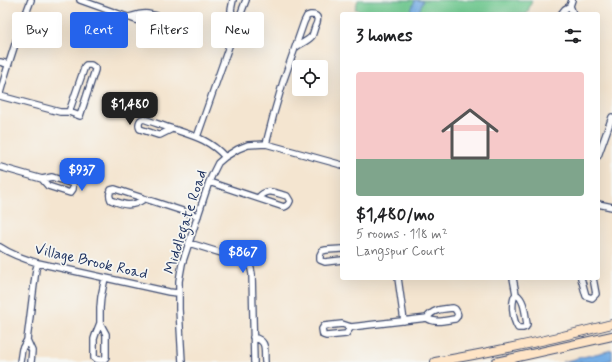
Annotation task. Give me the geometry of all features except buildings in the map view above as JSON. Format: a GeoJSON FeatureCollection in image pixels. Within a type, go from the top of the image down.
{"type":"FeatureCollection","features":[{"type":"Feature","properties":{"kind":"street"},"geometry":{"type":"LineString","coordinates":[[0,93],[8,64],[31,0]]}},
{"type":"Feature","properties":{"kind":"street"},"geometry":{"type":"LineString","coordinates":[[80,0],[161,29],[163,29],[166,24],[166,20],[164,18],[149,13],[142,13],[129,17]]}},
{"type":"Feature","properties":{"kind":"street"},"geometry":{"type":"LineString","coordinates":[[232,12],[233,0]]}},
{"type":"Feature","properties":{"kind":"street"},"geometry":{"type":"LineString","coordinates":[[241,12],[246,0]]}},
{"type":"Feature","properties":{"kind":"street"},"geometry":{"type":"LineString","coordinates":[[563,12],[571,3]]}},
{"type":"Feature","properties":{"kind":"street"},"geometry":{"type":"LineString","coordinates":[[266,144],[283,82],[304,22],[307,16],[315,15],[318,20],[312,36],[296,47]]}},
{"type":"Feature","properties":{"kind":"street"},"geometry":{"type":"LineString","coordinates":[[197,137],[228,48]]}},
{"type":"Feature","properties":{"kind":"street"},"geometry":{"type":"LineString","coordinates":[[0,62],[8,64]]}},
{"type":"Feature","properties":{"kind":"street"},"geometry":{"type":"LineString","coordinates":[[0,96],[60,112],[70,112],[80,116],[95,70],[95,68],[91,65],[85,66],[70,112]]}},
{"type":"Feature","properties":{"kind":"street"},"geometry":{"type":"LineString","coordinates":[[600,151],[612,117]]}},
{"type":"Feature","properties":{"kind":"street"},"geometry":{"type":"LineString","coordinates":[[172,129],[158,135],[140,128],[139,122],[143,119],[197,137],[208,142],[225,157]]}},
{"type":"Feature","properties":{"kind":"street","name":"Middlegate Road"},"geometry":{"type":"LineString","coordinates":[[182,362],[178,293],[182,264],[209,182],[218,164],[225,157],[238,149],[248,145],[266,144],[340,164]]}},
{"type":"Feature","properties":{"kind":"street"},"geometry":{"type":"LineString","coordinates":[[0,167],[42,180],[48,186],[70,194],[73,189],[73,184],[59,179],[52,177],[42,180]]}},
{"type":"Feature","properties":{"kind":"street"},"geometry":{"type":"LineString","coordinates":[[209,182],[284,207],[289,204],[290,201],[287,196],[269,191],[262,194],[258,198]]}},
{"type":"Feature","properties":{"kind":"street"},"geometry":{"type":"LineString","coordinates":[[144,199],[139,202],[126,205],[111,200],[109,196],[111,190],[115,189],[198,216]]}},
{"type":"Feature","properties":{"kind":"street"},"geometry":{"type":"LineString","coordinates":[[600,204],[612,207]]}},
{"type":"Feature","properties":{"kind":"street"},"geometry":{"type":"LineString","coordinates":[[189,243],[244,260],[249,263],[252,274],[254,362]]}},
{"type":"Feature","properties":{"kind":"street","name":"Village Brook Road"},"geometry":{"type":"LineString","coordinates":[[0,247],[9,254],[38,263],[178,293]]}},
{"type":"Feature","properties":{"kind":"street"},"geometry":{"type":"LineString","coordinates":[[340,249],[322,251],[320,255],[320,260],[325,262],[340,260]]}},
{"type":"Feature","properties":{"kind":"street"},"geometry":{"type":"LineString","coordinates":[[20,362],[22,350],[27,340],[38,263]]}},
{"type":"Feature","properties":{"kind":"street"},"geometry":{"type":"LineString","coordinates":[[100,323],[106,334],[106,358],[103,360],[94,358],[94,339],[100,323],[101,297],[105,278]]}},
{"type":"Feature","properties":{"kind":"street"},"geometry":{"type":"LineString","coordinates":[[398,280],[404,321]]}},
{"type":"Feature","properties":{"kind":"street"},"geometry":{"type":"LineString","coordinates":[[513,280],[516,294],[522,302],[527,324],[526,327],[523,328],[518,328],[516,324],[512,304],[516,294]]}},
{"type":"Feature","properties":{"kind":"street"},"geometry":{"type":"LineString","coordinates":[[582,280],[586,296],[592,298],[596,294],[593,280]]}},
{"type":"Feature","properties":{"kind":"street"},"geometry":{"type":"LineString","coordinates":[[351,327],[427,318],[431,321],[455,319],[458,312],[453,308],[434,311],[427,318]]}},
{"type":"Feature","properties":{"kind":"street"},"geometry":{"type":"LineString","coordinates":[[435,362],[469,359],[612,324]]}},
{"type":"Feature","properties":{"kind":"street"},"geometry":{"type":"LineString","coordinates":[[496,362],[612,336]]}},
{"type":"Feature","properties":{"kind":"street"},"geometry":{"type":"LineString","coordinates":[[253,337],[264,342],[265,362]]}},
{"type":"Feature","properties":{"kind":"street"},"geometry":{"type":"LineString","coordinates":[[27,340],[32,351],[31,362]]}},
{"type":"Feature","properties":{"kind":"green space"},"geometry":{"type":"Polygon","coordinates":[[[358,0],[532,0],[528,12],[364,12],[355,9],[358,0]]]}},
{"type":"Feature","properties":{"kind":"water"},"geometry":{"type":"Polygon","coordinates":[[[415,0],[423,1],[419,12],[410,12],[415,0]]]}},
{"type":"Feature","properties":{"kind":"water"},"geometry":{"type":"Polygon","coordinates":[[[612,350],[612,360],[603,362],[562,362],[612,350]]]}}]}
